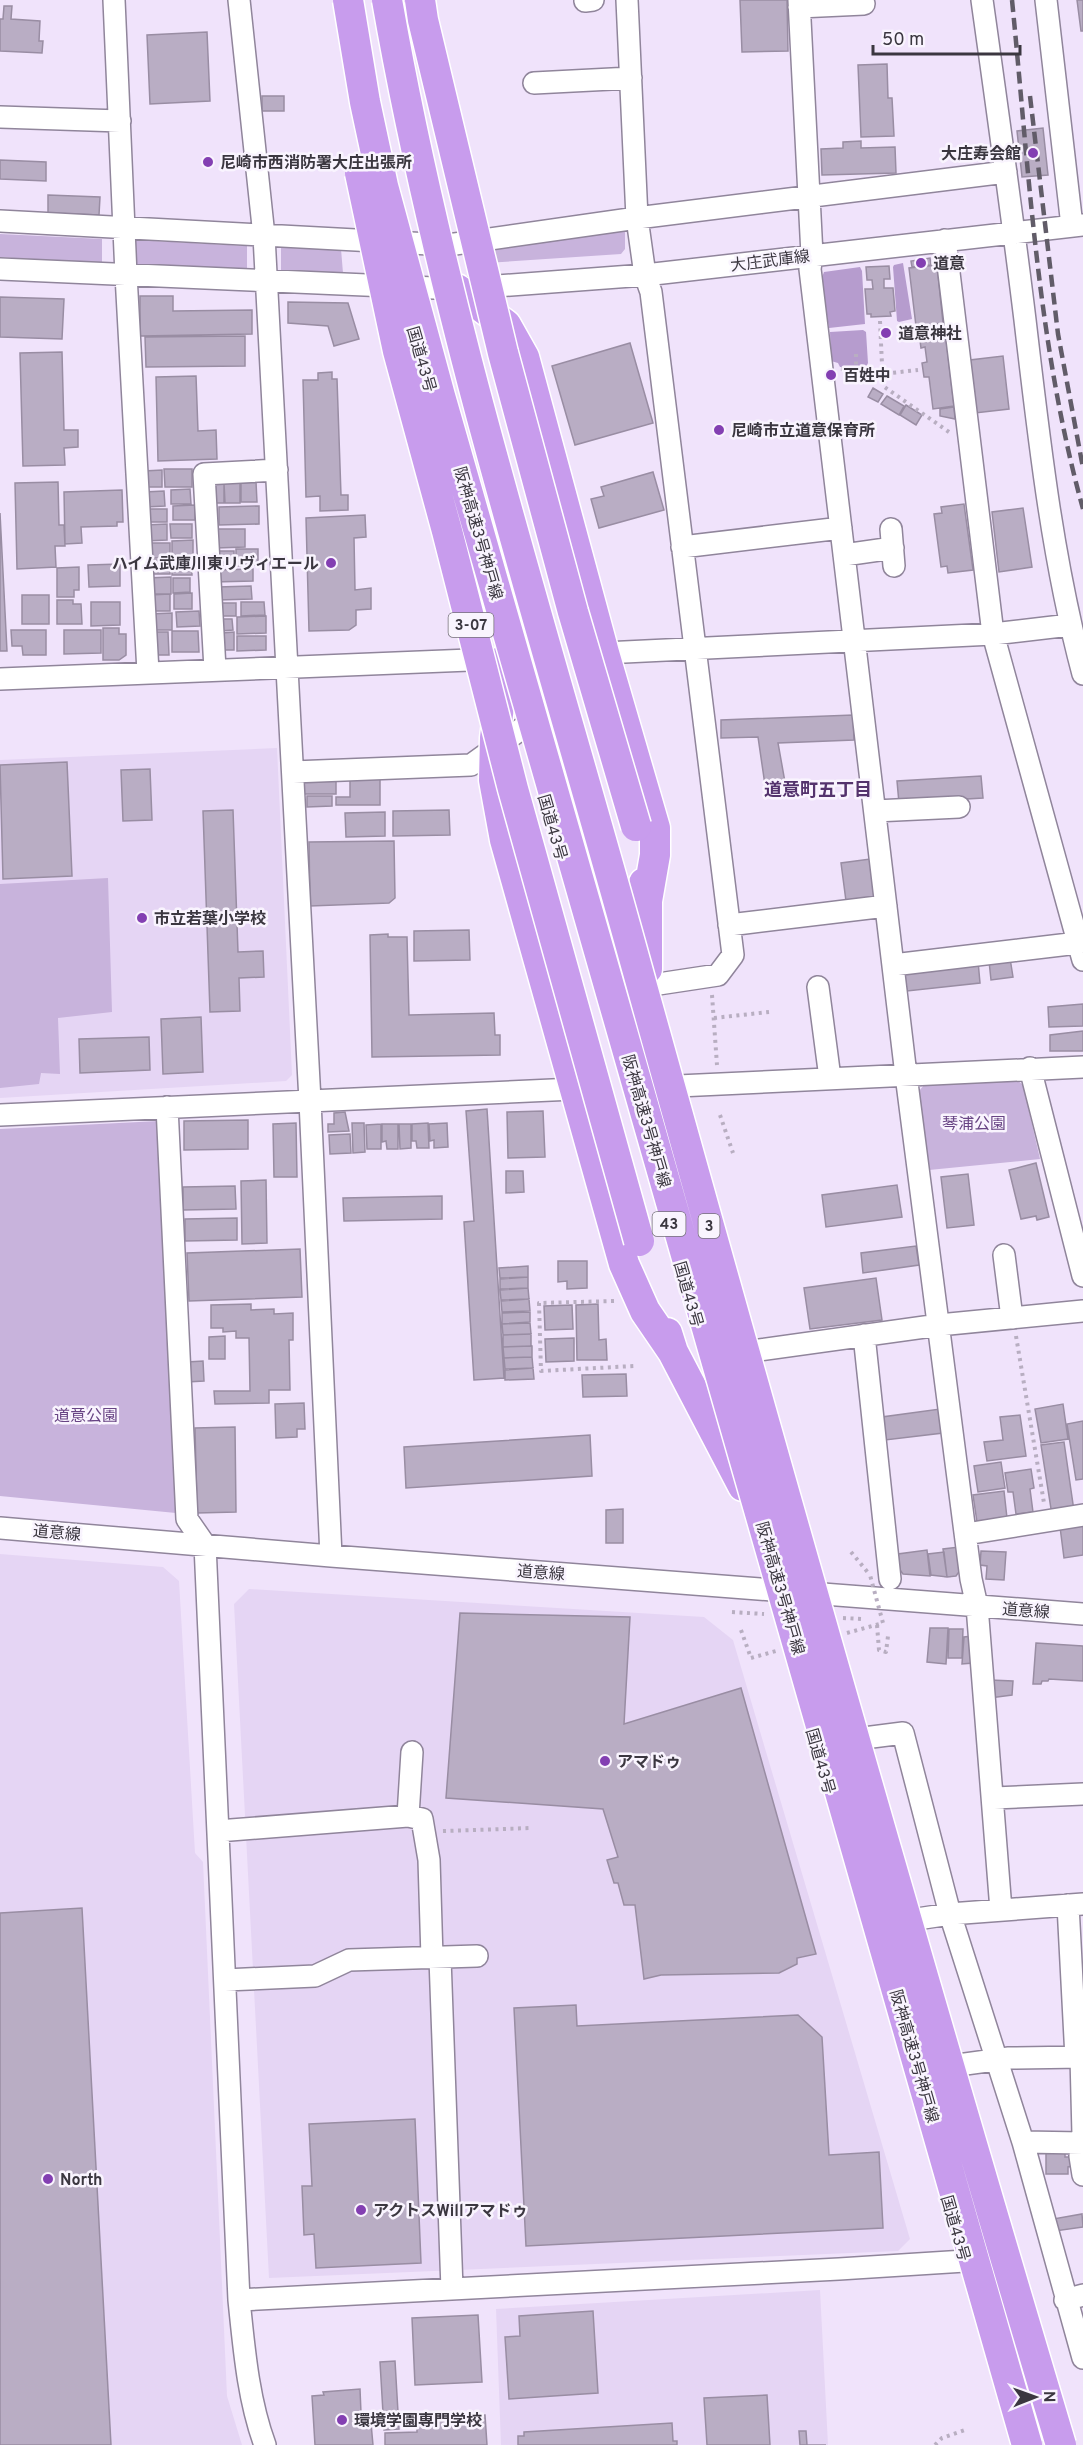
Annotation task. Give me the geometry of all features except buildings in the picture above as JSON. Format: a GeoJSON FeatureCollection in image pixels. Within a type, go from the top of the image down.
{"type":"FeatureCollection","features":[{"type":"Feature","properties":{"kind":"highway","name":"国道43号"},"geometry":{"type":"LineString","coordinates":[[337,0],[367,154],[389,242],[524,727],[1017,2445]]}},
{"type":"Feature","properties":{"kind":"highway","name":"3-07"},"geometry":{"type":"LineString","coordinates":[[348,0],[358,159],[398,351],[513,789],[639,1241],[673,1352]]}},
{"type":"Feature","properties":{"kind":"highway","name":"阪神高速3号神戸線"},"geometry":{"type":"LineString","coordinates":[[348,0],[365,102],[384,186],[440,396],[1027,2445]]}},
{"type":"Feature","properties":{"kind":"highway","name":"阪神高速3号神戸線"},"geometry":{"type":"LineString","coordinates":[[387,0],[423,188],[477,401],[576,747],[788,1514],[1061,2445]]}},
{"type":"Feature","properties":{"kind":"highway"},"geometry":{"type":"LineString","coordinates":[[396,0],[425,157],[457,290],[522,531],[650,977],[752,1351],[1070,2445]]}},
{"type":"Feature","properties":{"kind":"highway"},"geometry":{"type":"LineString","coordinates":[[420,0],[503,353],[573,612],[636,826],[647,901],[650,977]]}},
{"type":"Feature","properties":{"kind":"highway"},"geometry":{"type":"LineString","coordinates":[[457,290],[506,326],[524,357],[604,653],[655,828],[656,855],[647,901]]}},
{"type":"Feature","properties":{"kind":"highway"},"geometry":{"type":"LineString","coordinates":[[505,658],[495,748],[494,780],[505,840],[624,1264],[645,1311],[673,1352],[743,1486]]}},
{"type":"Feature","properties":{"kind":"street"},"geometry":{"type":"LineString","coordinates":[[114,0],[126,275],[148,672]]}},
{"type":"Feature","properties":{"kind":"street"},"geometry":{"type":"LineString","coordinates":[[239,0],[267,282],[310,1101],[331,1556]]}},
{"type":"Feature","properties":{"kind":"street"},"geometry":{"type":"LineString","coordinates":[[585,0],[593,0]]}},
{"type":"Feature","properties":{"kind":"street"},"geometry":{"type":"LineString","coordinates":[[627,0],[637,218],[645,275],[651,292],[733,955],[718,975],[650,977]]}},
{"type":"Feature","properties":{"kind":"street"},"geometry":{"type":"LineString","coordinates":[[982,0],[1050,517],[1070,625],[1083,674]]}},
{"type":"Feature","properties":{"kind":"street"},"geometry":{"type":"LineString","coordinates":[[1046,0],[1077,225]]}},
{"type":"Feature","properties":{"kind":"street"},"geometry":{"type":"LineString","coordinates":[[864,4],[799,4],[812,255],[810,269],[906,1075],[977,1606],[994,1798],[1001,1910]]}},
{"type":"Feature","properties":{"kind":"street"},"geometry":{"type":"LineString","coordinates":[[534,83],[631,78]]}},
{"type":"Feature","properties":{"kind":"street"},"geometry":{"type":"LineString","coordinates":[[0,117],[120,121]]}},
{"type":"Feature","properties":{"kind":"street"},"geometry":{"type":"LineString","coordinates":[[0,220],[448,245],[637,218],[1006,172]]}},
{"type":"Feature","properties":{"kind":"street","name":"大庄武庫線"},"geometry":{"type":"LineString","coordinates":[[0,269],[457,290],[645,275],[1077,225]]}},
{"type":"Feature","properties":{"kind":"street"},"geometry":{"type":"LineString","coordinates":[[893,965],[1080,951],[993,634],[945,240]]}},
{"type":"Feature","properties":{"kind":"street"},"geometry":{"type":"LineString","coordinates":[[215,669],[204,474],[277,470]]}},
{"type":"Feature","properties":{"kind":"street"},"geometry":{"type":"LineString","coordinates":[[682,547],[841,528]]}},
{"type":"Feature","properties":{"kind":"street"},"geometry":{"type":"LineString","coordinates":[[844,555],[893,548]]}},
{"type":"Feature","properties":{"kind":"street"},"geometry":{"type":"LineString","coordinates":[[604,653],[993,634],[1070,625]]}},
{"type":"Feature","properties":{"kind":"street"},"geometry":{"type":"LineString","coordinates":[[0,679],[505,658]]}},
{"type":"Feature","properties":{"kind":"street"},"geometry":{"type":"LineString","coordinates":[[293,772],[471,765],[524,727]]}},
{"type":"Feature","properties":{"kind":"street"},"geometry":{"type":"LineString","coordinates":[[874,811],[959,807]]}},
{"type":"Feature","properties":{"kind":"street"},"geometry":{"type":"LineString","coordinates":[[729,925],[886,906]]}},
{"type":"Feature","properties":{"kind":"street"},"geometry":{"type":"LineString","coordinates":[[818,987],[830,1078]]}},
{"type":"Feature","properties":{"kind":"street"},"geometry":{"type":"LineString","coordinates":[[678,1086],[1083,1067]]}},
{"type":"Feature","properties":{"kind":"street"},"geometry":{"type":"LineString","coordinates":[[1030,1068],[1083,1276]]}},
{"type":"Feature","properties":{"kind":"street"},"geometry":{"type":"LineString","coordinates":[[0,1114],[574,1089]]}},
{"type":"Feature","properties":{"kind":"street"},"geometry":{"type":"LineString","coordinates":[[167,1107],[187,1519],[205,1545],[239,2300],[246,2359],[265,2445]]}},
{"type":"Feature","properties":{"kind":"street"},"geometry":{"type":"LineString","coordinates":[[1004,1255],[1012,1318]]}},
{"type":"Feature","properties":{"kind":"street"},"geometry":{"type":"LineString","coordinates":[[752,1351],[939,1325],[1083,1311]]}},
{"type":"Feature","properties":{"kind":"street"},"geometry":{"type":"LineString","coordinates":[[864,1335],[880,1577]]}},
{"type":"Feature","properties":{"kind":"street"},"geometry":{"type":"LineString","coordinates":[[966,1534],[1083,1515]]}},
{"type":"Feature","properties":{"kind":"street","name":"道意線"},"geometry":{"type":"LineString","coordinates":[[0,1528],[1083,1614]]}},
{"type":"Feature","properties":{"kind":"street"},"geometry":{"type":"LineString","coordinates":[[864,1738],[903,1733],[951,1914],[1074,2298],[1083,2358]]}},
{"type":"Feature","properties":{"kind":"street"},"geometry":{"type":"LineString","coordinates":[[408,1815],[412,1752]]}},
{"type":"Feature","properties":{"kind":"street"},"geometry":{"type":"LineString","coordinates":[[994,1798],[1083,1794]]}},
{"type":"Feature","properties":{"kind":"street"},"geometry":{"type":"LineString","coordinates":[[218,1831],[408,1815],[422,1819],[429,1860],[436,1958],[452,2289]]}},
{"type":"Feature","properties":{"kind":"street"},"geometry":{"type":"LineString","coordinates":[[917,1919],[951,1914],[1075,1905],[1083,2135]]}},
{"type":"Feature","properties":{"kind":"street"},"geometry":{"type":"LineString","coordinates":[[225,1980],[315,1976],[349,1960],[477,1956]]}},
{"type":"Feature","properties":{"kind":"street"},"geometry":{"type":"LineString","coordinates":[[958,2065],[1080,2057]]}},
{"type":"Feature","properties":{"kind":"street"},"geometry":{"type":"LineString","coordinates":[[1023,2142],[1083,2143],[1080,2156],[1083,2175]]}},
{"type":"Feature","properties":{"kind":"street"},"geometry":{"type":"LineString","coordinates":[[239,2300],[965,2261]]}},
{"type":"Feature","properties":{"kind":"path"},"geometry":{"type":"LineString","coordinates":[[880,321],[883,386],[950,433],[967,434]]}},
{"type":"Feature","properties":{"kind":"path"},"geometry":{"type":"LineString","coordinates":[[855,354],[856,371]]}},
{"type":"Feature","properties":{"kind":"path"},"geometry":{"type":"LineString","coordinates":[[821,367],[882,374],[918,370]]}},
{"type":"Feature","properties":{"kind":"path"},"geometry":{"type":"LineString","coordinates":[[711,976],[718,1083]]}},
{"type":"Feature","properties":{"kind":"path"},"geometry":{"type":"LineString","coordinates":[[714,1018],[769,1012]]}},
{"type":"Feature","properties":{"kind":"path"},"geometry":{"type":"LineString","coordinates":[[720,1115],[733,1153]]}},
{"type":"Feature","properties":{"kind":"path"},"geometry":{"type":"LineString","coordinates":[[614,1301],[539,1303],[541,1371],[634,1366]]}},
{"type":"Feature","properties":{"kind":"path"},"geometry":{"type":"LineString","coordinates":[[1012,1318],[1047,1521]]}},
{"type":"Feature","properties":{"kind":"path"},"geometry":{"type":"LineString","coordinates":[[851,1552],[880,1577]]}},
{"type":"Feature","properties":{"kind":"path"},"geometry":{"type":"LineString","coordinates":[[877,1625],[879,1650],[886,1652],[888,1636]]}},
{"type":"Feature","properties":{"kind":"path"},"geometry":{"type":"LineString","coordinates":[[741,1630],[751,1658]]}},
{"type":"Feature","properties":{"kind":"path"},"geometry":{"type":"LineString","coordinates":[[935,2445],[942,2438],[965,2430]]}},
{"type":"Feature","properties":{"kind":"shaded area"},"geometry":{"type":"Polygon","coordinates":[[[903,263],[912,319],[899,322],[897,321],[893,267],[903,263]]]}},
{"type":"Feature","properties":{"kind":"shaded area"},"geometry":{"type":"Polygon","coordinates":[[[860,267],[865,324],[829,328],[821,280],[824,272],[860,267]]]}},
{"type":"Feature","properties":{"kind":"shaded area"},"geometry":{"type":"Polygon","coordinates":[[[863,330],[866,332],[868,363],[866,367],[840,367],[838,363],[831,361],[830,332],[863,330]]]}},
{"type":"Feature","properties":{"kind":"shaded area","name":"市立若葉小学校"},"geometry":{"type":"Polygon","coordinates":[[[277,748],[292,1075],[286,1081],[0,1098],[0,760],[277,748]]]}},
{"type":"Feature","properties":{"kind":"shaded area"},"geometry":{"type":"Polygon","coordinates":[[[0,1554],[163,1567],[179,1581],[195,1853],[203,1862],[227,2396],[242,2445],[0,2445],[0,1554]]]}},
{"type":"Feature","properties":{"kind":"shaded area","name":"アマドゥ"},"geometry":{"type":"Polygon","coordinates":[[[249,1589],[704,1617],[733,1640],[910,2239],[898,2251],[269,2278],[234,1604],[249,1589]]]}},
{"type":"Feature","properties":{"kind":"shaded area"},"geometry":{"type":"Polygon","coordinates":[[[820,2290],[828,2445],[501,2445],[496,2309],[820,2290]]]}},
{"type":"Feature","properties":{"kind":"green space"},"geometry":{"type":"Polygon","coordinates":[[[625,230],[625,249],[621,254],[486,263],[482,247],[625,230]]]}},
{"type":"Feature","properties":{"kind":"green space"},"geometry":{"type":"Polygon","coordinates":[[[0,234],[102,239],[102,264],[0,257],[0,234]]]}},
{"type":"Feature","properties":{"kind":"green space"},"geometry":{"type":"Polygon","coordinates":[[[135,240],[247,246],[247,271],[135,264],[135,240]]]}},
{"type":"Feature","properties":{"kind":"green space"},"geometry":{"type":"Polygon","coordinates":[[[281,245],[341,249],[343,273],[281,272],[281,245]]]}},
{"type":"Feature","properties":{"kind":"green space"},"geometry":{"type":"Polygon","coordinates":[[[108,878],[112,1012],[58,1018],[60,1074],[41,1073],[39,1084],[0,1088],[0,884],[108,878]]]}},
{"type":"Feature","properties":{"kind":"green space","name":"琴浦公園"},"geometry":{"type":"Polygon","coordinates":[[[1015,1078],[1023,1085],[1040,1159],[929,1170],[918,1092],[926,1083],[1015,1078]]]}},
{"type":"Feature","properties":{"kind":"green space","name":"道意公園"},"geometry":{"type":"Polygon","coordinates":[[[159,1121],[176,1513],[0,1496],[0,1129],[159,1121]]]}},
{"type":"Feature","properties":{"kind":"railway"},"geometry":{"type":"LineString","coordinates":[[1012,0],[1045,320],[1067,446],[1083,509]]}},
{"type":"Feature","properties":{"kind":"railway"},"geometry":{"type":"LineString","coordinates":[[1030,96],[1058,334],[1083,468]]}},
{"type":"Feature","properties":{"kind":"place","name":"大庄寿会館"},"geometry":{"type":"Point","coordinates":[1033,153]}},
{"type":"Feature","properties":{"kind":"place","name":"尼崎市西消防署大庄出張所"},"geometry":{"type":"Point","coordinates":[208,162]}},
{"type":"Feature","properties":{"kind":"place","name":"道意"},"geometry":{"type":"Point","coordinates":[921,263]}},
{"type":"Feature","properties":{"kind":"place","name":"道意神社"},"geometry":{"type":"Point","coordinates":[886,333]}},
{"type":"Feature","properties":{"kind":"place","name":"百姓中"},"geometry":{"type":"Point","coordinates":[831,375]}},
{"type":"Feature","properties":{"kind":"place","name":"尼崎市立道意保育所"},"geometry":{"type":"Point","coordinates":[719,430]}},
{"type":"Feature","properties":{"kind":"place","name":"ハイム武庫川東リヴィエール"},"geometry":{"type":"Point","coordinates":[331,563]}},
{"type":"Feature","properties":{"kind":"place","name":"市立若葉小学校"},"geometry":{"type":"Point","coordinates":[142,918]}},
{"type":"Feature","properties":{"kind":"place","name":"アマドゥ"},"geometry":{"type":"Point","coordinates":[605,1761]}},
{"type":"Feature","properties":{"kind":"place","name":"North"},"geometry":{"type":"Point","coordinates":[48,2179]}},
{"type":"Feature","properties":{"kind":"place","name":"アクトスWillアマドゥ"},"geometry":{"type":"Point","coordinates":[361,2210]}},
{"type":"Feature","properties":{"kind":"place","name":"環境学園専門学校"},"geometry":{"type":"Point","coordinates":[342,2420]}},
{"type":"Feature","properties":{"kind":"district","name":"道意町五丁目"},"geometry":{"type":"Point","coordinates":[818,790]}}]}
